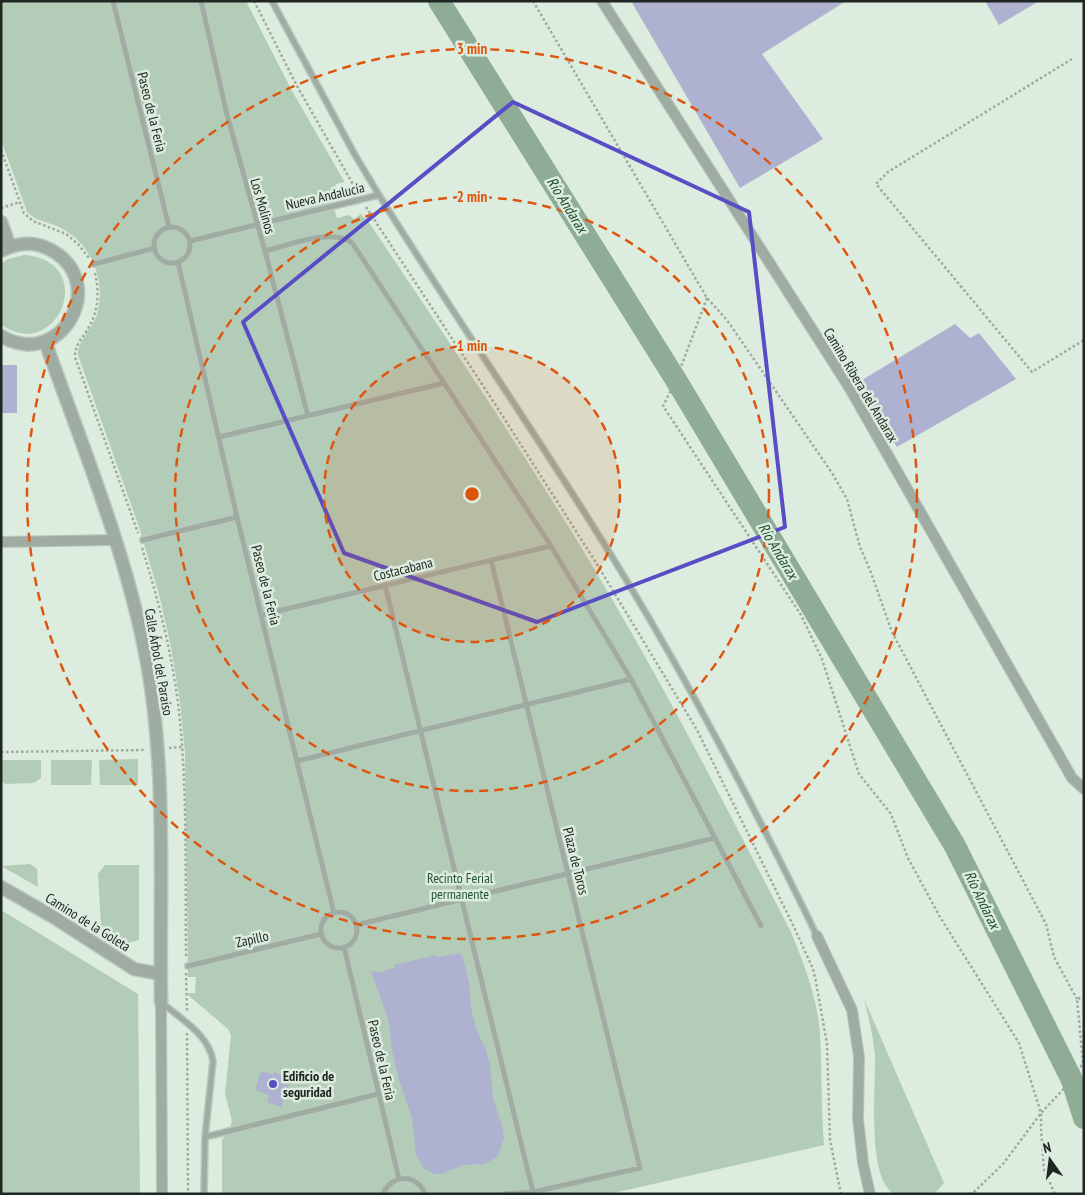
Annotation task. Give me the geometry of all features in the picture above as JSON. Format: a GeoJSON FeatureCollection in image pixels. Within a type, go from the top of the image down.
{"type":"FeatureCollection","features":[{"type":"Feature","properties":{"kind":"street","name":"Camino Ribera del Andarax"},"geometry":{"type":"LineString","coordinates":[[602,1],[849,387],[1072,778],[1084,789]]}},
{"type":"Feature","properties":{"kind":"street"},"geometry":{"type":"LineString","coordinates":[[1,222],[6,249],[29,244],[44,247],[58,254],[69,265],[76,278],[78,294],[76,309],[70,322],[59,334],[45,342],[25,344],[14,342],[1,336]]}},
{"type":"Feature","properties":{"kind":"street","name":"Calle Árbol del Paraíso"},"geometry":{"type":"LineString","coordinates":[[45,342],[122,560],[144,647],[155,720],[160,780],[161,1002]]}},
{"type":"Feature","properties":{"kind":"street"},"geometry":{"type":"LineString","coordinates":[[1,542],[115,540]]}},
{"type":"Feature","properties":{"kind":"street","name":"Camino de la Goleta"},"geometry":{"type":"LineString","coordinates":[[1,887],[55,918],[134,970],[161,974]]}},
{"type":"Feature","properties":{"kind":"street"},"geometry":{"type":"LineString","coordinates":[[817,936],[852,1010],[859,1057],[858,1119],[863,1165],[870,1194]]}},
{"type":"Feature","properties":{"kind":"street"},"geometry":{"type":"LineString","coordinates":[[161,1002],[162,1194]]}},
{"type":"Feature","properties":{"kind":"lane","name":"Paseo de la Feria"},"geometry":{"type":"LineString","coordinates":[[113,1],[169,227]]}},
{"type":"Feature","properties":{"kind":"lane","name":"Los Molinos"},"geometry":{"type":"LineString","coordinates":[[201,1],[227,115],[308,416]]}},
{"type":"Feature","properties":{"kind":"lane"},"geometry":{"type":"LineString","coordinates":[[272,1],[355,155],[379,195],[412,249],[508,392],[616,564],[701,711],[755,810],[817,936]]}},
{"type":"Feature","properties":{"kind":"lane","name":"Nueva Andalucía"},"geometry":{"type":"LineString","coordinates":[[190,240],[379,195]]}},
{"type":"Feature","properties":{"kind":"lane"},"geometry":{"type":"LineString","coordinates":[[169,227],[181,229],[190,240],[188,253],[184,259],[178,262],[170,263],[164,260],[158,256],[155,248],[154,242],[157,236],[162,230],[169,227]]}},
{"type":"Feature","properties":{"kind":"lane"},"geometry":{"type":"LineString","coordinates":[[265,251],[330,236],[349,240],[551,546],[631,679],[761,926]]}},
{"type":"Feature","properties":{"kind":"lane"},"geometry":{"type":"LineString","coordinates":[[94,264],[155,248]]}},
{"type":"Feature","properties":{"kind":"lane","name":"Paseo de la Feria"},"geometry":{"type":"LineString","coordinates":[[178,262],[237,517],[334,913]]}},
{"type":"Feature","properties":{"kind":"lane"},"geometry":{"type":"LineString","coordinates":[[219,437],[444,383]]}},
{"type":"Feature","properties":{"kind":"lane"},"geometry":{"type":"LineString","coordinates":[[143,540],[237,517]]}},
{"type":"Feature","properties":{"kind":"lane","name":"Costacabana"},"geometry":{"type":"LineString","coordinates":[[261,615],[551,546]]}},
{"type":"Feature","properties":{"kind":"lane","name":"Plaza de Toros"},"geometry":{"type":"LineString","coordinates":[[491,560],[640,1168],[532,1192]]}},
{"type":"Feature","properties":{"kind":"lane"},"geometry":{"type":"LineString","coordinates":[[385,585],[532,1192],[504,1194]]}},
{"type":"Feature","properties":{"kind":"lane"},"geometry":{"type":"LineString","coordinates":[[297,761],[631,679]]}},
{"type":"Feature","properties":{"kind":"lane"},"geometry":{"type":"LineString","coordinates":[[356,926],[715,838]]}},
{"type":"Feature","properties":{"kind":"lane"},"geometry":{"type":"LineString","coordinates":[[334,913],[347,914],[352,918],[356,926],[355,938],[344,947],[337,948],[329,945],[321,934],[324,920],[334,913]]}},
{"type":"Feature","properties":{"kind":"lane","name":"Zapillo"},"geometry":{"type":"LineString","coordinates":[[188,966],[321,934]]}},
{"type":"Feature","properties":{"kind":"lane","name":"Paseo de la Feria"},"geometry":{"type":"LineString","coordinates":[[344,947],[399,1179]]}},
{"type":"Feature","properties":{"kind":"lane"},"geometry":{"type":"LineString","coordinates":[[161,1002],[206,1041],[213,1056],[205,1137],[204,1194]]}},
{"type":"Feature","properties":{"kind":"lane"},"geometry":{"type":"LineString","coordinates":[[205,1137],[378,1094]]}},
{"type":"Feature","properties":{"kind":"lane"},"geometry":{"type":"LineString","coordinates":[[383,1194],[390,1183],[408,1178],[421,1186],[425,1194]]}},
{"type":"Feature","properties":{"kind":"path"},"geometry":{"type":"LineString","coordinates":[[254,1],[297,86],[362,199],[595,561],[697,730],[813,969],[827,1044],[830,1140],[841,1194]]}},
{"type":"Feature","properties":{"kind":"path"},"geometry":{"type":"LineString","coordinates":[[533,1],[707,298],[728,320],[832,474],[846,499],[860,547],[892,632],[1046,924],[1054,957],[1077,999],[1083,1062],[1072,1080],[1042,1113],[1003,1164],[975,1191],[969,1194]]}},
{"type":"Feature","properties":{"kind":"path"},"geometry":{"type":"LineString","coordinates":[[1072,59],[888,172],[876,184],[1032,372],[1084,340]]}},
{"type":"Feature","properties":{"kind":"path"},"geometry":{"type":"LineString","coordinates":[[1,208],[20,202]]}},
{"type":"Feature","properties":{"kind":"path"},"geometry":{"type":"LineString","coordinates":[[707,298],[676,380],[662,406],[801,615],[822,659],[859,774],[892,814],[908,858],[940,917],[1019,1044],[1042,1113],[1041,1129],[1044,1170],[1055,1194]]}},
{"type":"Feature","properties":{"kind":"path"},"geometry":{"type":"LineString","coordinates":[[170,748],[182,747]]}},
{"type":"Feature","properties":{"kind":"path"},"geometry":{"type":"LineString","coordinates":[[1,752],[145,750]]}},
{"type":"Feature","properties":{"kind":"path"},"geometry":{"type":"LineString","coordinates":[[186,996],[188,1194]]}},
{"type":"Feature","properties":{"kind":"path"},"geometry":{"type":"LineString","coordinates":[[1077,999],[1084,997]]}},
{"type":"Feature","properties":{"kind":"highlighted area"},"geometry":{"type":"Polygon","coordinates":[[[513,102],[749,212],[785,527],[537,622],[344,553],[243,322],[513,102]]]}},
{"type":"Feature","properties":{"kind":"green space","name":"Recinto Ferial permanente"},"geometry":{"type":"Polygon","coordinates":[[[1,1],[246,1],[292,91],[344,181],[336,184],[334,189],[329,191],[337,218],[349,215],[354,219],[361,214],[370,224],[527,461],[587,557],[639,646],[790,930],[809,980],[816,1006],[820,1033],[824,1145],[609,1194],[222,1194],[222,1140],[232,1121],[225,1094],[231,1035],[228,1029],[188,995],[188,993],[195,993],[196,977],[188,977],[185,753],[180,702],[171,647],[160,598],[139,527],[78,355],[80,345],[97,314],[100,289],[94,265],[89,254],[72,235],[57,226],[35,218],[27,212],[1,140],[1,1]]]}},
{"type":"Feature","properties":{"kind":"green space"},"geometry":{"type":"Polygon","coordinates":[[[24,255],[47,261],[61,274],[65,291],[62,308],[53,322],[39,332],[21,333],[1,324],[1,264],[8,259],[24,255]]]}},
{"type":"Feature","properties":{"kind":"green space"},"geometry":{"type":"Polygon","coordinates":[[[138,759],[138,785],[100,785],[99,760],[138,759]]]}},
{"type":"Feature","properties":{"kind":"green space"},"geometry":{"type":"Polygon","coordinates":[[[1,760],[41,760],[41,778],[34,783],[5,784],[1,781],[1,760]]]}},
{"type":"Feature","properties":{"kind":"green space"},"geometry":{"type":"Polygon","coordinates":[[[51,760],[92,760],[91,785],[51,785],[51,760]]]}},
{"type":"Feature","properties":{"kind":"green space"},"geometry":{"type":"Polygon","coordinates":[[[30,864],[37,869],[38,887],[1,866],[30,864]]]}},
{"type":"Feature","properties":{"kind":"green space"},"geometry":{"type":"Polygon","coordinates":[[[105,865],[139,865],[139,940],[128,943],[101,925],[98,874],[105,865]]]}},
{"type":"Feature","properties":{"kind":"green space"},"geometry":{"type":"Polygon","coordinates":[[[1,910],[138,994],[140,1194],[1,1194],[1,910]]]}},
{"type":"Feature","properties":{"kind":"green space"},"geometry":{"type":"Polygon","coordinates":[[[864,999],[944,1183],[934,1194],[894,1194],[885,1185],[879,1170],[874,1130],[875,1056],[871,1027],[864,999]]]}},
{"type":"Feature","properties":{"kind":"building"},"geometry":{"type":"Polygon","coordinates":[[[631,1],[846,1],[762,54],[823,139],[740,188],[631,1]]]}},
{"type":"Feature","properties":{"kind":"building"},"geometry":{"type":"Polygon","coordinates":[[[985,1],[1039,1],[999,25],[985,1]]]}},
{"type":"Feature","properties":{"kind":"building"},"geometry":{"type":"Polygon","coordinates":[[[955,324],[970,338],[979,333],[1016,379],[897,447],[857,383],[955,324]]]}},
{"type":"Feature","properties":{"kind":"building"},"geometry":{"type":"Polygon","coordinates":[[[1,365],[17,365],[17,413],[1,413],[1,365]]]}},
{"type":"Feature","properties":{"kind":"building"},"geometry":{"type":"Polygon","coordinates":[[[459,953],[460,955],[462,954],[469,982],[471,1008],[476,1028],[486,1050],[490,1065],[493,1098],[504,1138],[498,1156],[485,1164],[463,1165],[441,1174],[434,1174],[423,1168],[416,1154],[412,1118],[399,1080],[388,1019],[371,971],[380,972],[395,968],[394,965],[436,955],[437,957],[459,953]]]}},
{"type":"Feature","properties":{"kind":"building","name":"Edificio de seguridad"},"geometry":{"type":"Polygon","coordinates":[[[261,1071],[274,1075],[274,1072],[291,1078],[281,1107],[267,1102],[269,1095],[255,1090],[261,1071]]]}},
{"type":"Feature","properties":{"kind":"waterway","name":"Río Andarax"},"geometry":{"type":"LineString","coordinates":[[439,1],[676,380],[955,846],[1072,1080],[1084,1118]]}},
{"type":"Feature","properties":{"kind":"place","name":"Edificio de seguridad"},"geometry":{"type":"Point","coordinates":[273,1084]}}]}
